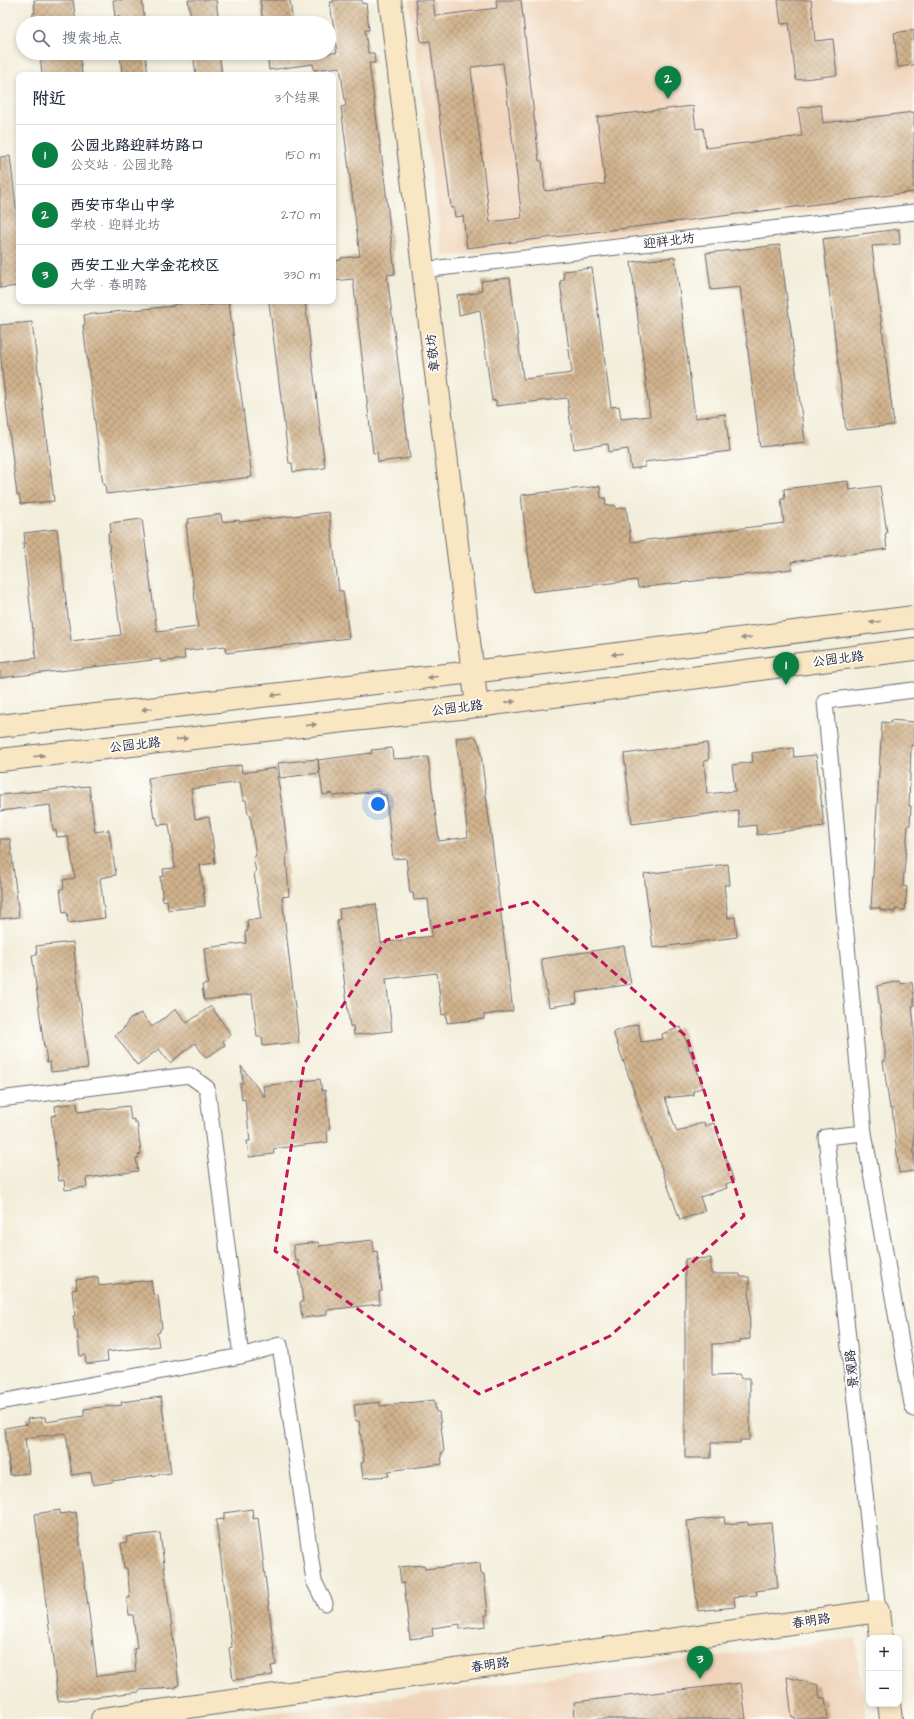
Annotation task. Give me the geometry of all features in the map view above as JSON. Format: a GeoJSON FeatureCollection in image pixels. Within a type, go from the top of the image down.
{"type":"FeatureCollection","features":[{"type":"Feature","properties":{"kind":"main road","name":"章敬坊"},"geometry":{"type":"LineString","coordinates":[[390,0],[477,706]]}},
{"type":"Feature","properties":{"kind":"main road"},"geometry":{"type":"LineString","coordinates":[[0,726],[472,672],[914,617]]}},
{"type":"Feature","properties":{"kind":"main road","name":"公园北路"},"geometry":{"type":"LineString","coordinates":[[0,760],[477,706],[914,650]]}},
{"type":"Feature","properties":{"kind":"main road","name":"景观路"},"geometry":{"type":"LineString","coordinates":[[878,1612],[881,1635]]}},
{"type":"Feature","properties":{"kind":"main road","name":"春明路"},"geometry":{"type":"LineString","coordinates":[[111,1718],[878,1612]]}},
{"type":"Feature","properties":{"kind":"main road"},"geometry":{"type":"LineString","coordinates":[[889,1707],[891,1719]]}},
{"type":"Feature","properties":{"kind":"street","name":"迎祥北坊"},"geometry":{"type":"LineString","coordinates":[[423,270],[914,212]]}},
{"type":"Feature","properties":{"kind":"street"},"geometry":{"type":"LineString","coordinates":[[914,690],[825,701],[864,1133],[914,1409]]}},
{"type":"Feature","properties":{"kind":"street"},"geometry":{"type":"LineString","coordinates":[[0,1099],[188,1075],[207,1088],[242,1356]]}},
{"type":"Feature","properties":{"kind":"street","name":"景观路"},"geometry":{"type":"LineString","coordinates":[[864,1133],[826,1137],[878,1612]]}},
{"type":"Feature","properties":{"kind":"street"},"geometry":{"type":"LineString","coordinates":[[0,1402],[242,1356],[280,1345],[314,1581],[325,1602]]}},
{"type":"Feature","properties":{"kind":"highlighted area"},"geometry":{"type":"Polygon","coordinates":[[[533,901],[687,1037],[744,1216],[610,1336],[479,1394],[275,1251],[304,1064],[386,940],[533,901]]]}},
{"type":"Feature","properties":{"kind":"shaded area"},"geometry":{"type":"Polygon","coordinates":[[[409,0],[914,0],[914,198],[443,257],[409,0]]]}},
{"type":"Feature","properties":{"kind":"shaded area"},"geometry":{"type":"Polygon","coordinates":[[[856,1638],[866,1719],[224,1719],[856,1638]]]}},
{"type":"Feature","properties":{"kind":"building"},"geometry":{"type":"Polygon","coordinates":[[[34,0],[73,0],[75,16],[33,16],[33,13],[35,13],[34,0]]]}},
{"type":"Feature","properties":{"kind":"building"},"geometry":{"type":"Polygon","coordinates":[[[113,0],[142,0],[144,16],[115,16],[113,0]]]}},
{"type":"Feature","properties":{"kind":"building"},"geometry":{"type":"Polygon","coordinates":[[[188,0],[216,0],[218,16],[191,16],[188,0]]]}},
{"type":"Feature","properties":{"kind":"building"},"geometry":{"type":"Polygon","coordinates":[[[260,0],[290,0],[292,16],[262,16],[260,0]]]}},
{"type":"Feature","properties":{"kind":"building"},"geometry":{"type":"Polygon","coordinates":[[[333,0],[362,0],[362,4],[366,3],[369,30],[365,30],[368,53],[374,53],[375,63],[369,63],[383,166],[395,274],[387,275],[410,458],[378,462],[377,452],[373,453],[353,279],[336,281],[336,261],[341,260],[341,258],[360,256],[341,107],[346,106],[340,67],[314,70],[313,64],[269,70],[268,60],[336,60],[336,16],[332,16],[330,2],[334,2],[333,0]]]}},
{"type":"Feature","properties":{"kind":"building"},"geometry":{"type":"Polygon","coordinates":[[[415,0],[433,0],[435,16],[497,8],[496,0],[521,0],[539,161],[542,161],[545,191],[605,184],[597,117],[693,106],[696,129],[703,128],[706,148],[802,136],[798,108],[821,105],[823,123],[914,112],[914,192],[467,248],[463,216],[455,217],[454,208],[451,208],[430,41],[421,42],[415,0]],[[503,63],[472,67],[471,69],[490,222],[522,218],[503,63]]]}},
{"type":"Feature","properties":{"kind":"building"},"geometry":{"type":"Polygon","coordinates":[[[778,0],[811,0],[815,41],[833,39],[837,75],[796,80],[789,23],[781,24],[778,0]]]}},
{"type":"Feature","properties":{"kind":"building"},"geometry":{"type":"Polygon","coordinates":[[[914,30],[914,65],[898,67],[894,33],[914,30]]]}},
{"type":"Feature","properties":{"kind":"building"},"geometry":{"type":"Polygon","coordinates":[[[41,60],[81,60],[82,72],[42,72],[41,60]]]}},
{"type":"Feature","properties":{"kind":"building"},"geometry":{"type":"Polygon","coordinates":[[[121,60],[146,60],[148,72],[122,72],[121,60]]]}},
{"type":"Feature","properties":{"kind":"building"},"geometry":{"type":"Polygon","coordinates":[[[194,60],[220,60],[222,72],[196,72],[194,60]]]}},
{"type":"Feature","properties":{"kind":"building"},"geometry":{"type":"Polygon","coordinates":[[[10,156],[16,207],[16,286],[0,288],[0,157],[10,156]]]}},
{"type":"Feature","properties":{"kind":"building"},"geometry":{"type":"Polygon","coordinates":[[[899,229],[900,244],[872,246],[894,425],[846,430],[823,239],[899,229]]]}},
{"type":"Feature","properties":{"kind":"building"},"geometry":{"type":"Polygon","coordinates":[[[780,245],[805,442],[760,447],[740,287],[711,290],[706,253],[780,245]]]}},
{"type":"Feature","properties":{"kind":"building"},"geometry":{"type":"Polygon","coordinates":[[[675,257],[695,418],[725,414],[730,451],[645,462],[645,467],[631,469],[628,449],[609,452],[608,444],[574,449],[567,398],[496,406],[496,400],[492,401],[480,310],[459,315],[457,295],[478,293],[478,291],[482,290],[481,281],[510,278],[523,378],[572,373],[560,281],[564,280],[563,271],[592,268],[611,407],[619,406],[621,419],[650,416],[631,262],[675,257]]]}},
{"type":"Feature","properties":{"kind":"building"},"geometry":{"type":"Polygon","coordinates":[[[174,304],[199,304],[199,306],[229,304],[252,477],[106,494],[105,484],[103,485],[83,325],[85,325],[84,315],[174,306],[174,304]]]}},
{"type":"Feature","properties":{"kind":"building"},"geometry":{"type":"Polygon","coordinates":[[[269,304],[305,304],[325,468],[293,472],[292,463],[289,463],[269,304]]]}},
{"type":"Feature","properties":{"kind":"building"},"geometry":{"type":"Polygon","coordinates":[[[32,322],[54,501],[21,504],[19,495],[17,495],[3,379],[0,349],[0,325],[32,322]]]}},
{"type":"Feature","properties":{"kind":"building"},"geometry":{"type":"Polygon","coordinates":[[[848,481],[849,490],[880,486],[887,533],[885,534],[887,549],[791,562],[792,569],[638,588],[637,580],[533,592],[521,495],[600,486],[601,498],[605,498],[606,506],[615,505],[616,509],[626,507],[631,542],[784,523],[781,499],[785,499],[784,489],[848,481]]]}},
{"type":"Feature","properties":{"kind":"building"},"geometry":{"type":"Polygon","coordinates":[[[329,512],[339,591],[343,591],[349,638],[226,653],[225,646],[184,651],[185,659],[161,662],[161,659],[0,678],[0,663],[36,658],[23,543],[25,543],[24,533],[57,529],[71,641],[121,635],[108,533],[111,532],[110,523],[142,519],[157,632],[198,627],[186,523],[189,523],[188,519],[221,514],[222,522],[239,520],[239,522],[329,512]]]}},
{"type":"Feature","properties":{"kind":"building"},"geometry":{"type":"Polygon","coordinates":[[[891,720],[914,722],[914,746],[911,745],[909,806],[911,806],[910,825],[908,825],[903,886],[907,887],[905,910],[895,909],[895,912],[880,910],[880,908],[871,908],[882,722],[891,723],[891,720]]]}},
{"type":"Feature","properties":{"kind":"building"},"geometry":{"type":"Polygon","coordinates":[[[475,736],[480,746],[513,1011],[484,1015],[484,1019],[447,1023],[446,1014],[442,1015],[437,973],[386,979],[392,1031],[354,1035],[353,1026],[350,1026],[344,979],[337,920],[340,919],[339,909],[376,904],[381,943],[432,936],[428,899],[414,900],[413,893],[410,893],[406,858],[393,859],[386,795],[381,795],[380,791],[333,796],[332,793],[323,795],[318,760],[372,753],[371,750],[392,748],[393,759],[428,757],[439,841],[468,837],[456,738],[475,736]]]}},
{"type":"Feature","properties":{"kind":"building"},"geometry":{"type":"Polygon","coordinates":[[[707,743],[709,760],[704,761],[707,794],[735,791],[732,765],[753,762],[752,753],[793,748],[794,757],[816,755],[824,826],[757,835],[756,825],[740,827],[738,810],[632,824],[624,754],[707,743]]]}},
{"type":"Feature","properties":{"kind":"building"},"geometry":{"type":"Polygon","coordinates":[[[318,759],[319,773],[280,778],[278,763],[318,759]]]}},
{"type":"Feature","properties":{"kind":"building"},"geometry":{"type":"Polygon","coordinates":[[[241,765],[242,773],[276,768],[288,853],[286,854],[289,896],[282,897],[299,1042],[263,1046],[262,1037],[257,1037],[252,994],[204,1000],[202,985],[208,984],[204,948],[246,943],[245,932],[248,931],[247,920],[261,919],[254,873],[256,872],[253,857],[256,856],[250,814],[248,814],[246,800],[243,800],[240,782],[191,789],[195,819],[209,817],[213,843],[215,863],[200,865],[205,906],[168,910],[167,900],[163,901],[160,877],[164,876],[163,869],[175,868],[169,824],[158,825],[156,817],[154,818],[148,778],[241,765]]]}},
{"type":"Feature","properties":{"kind":"building"},"geometry":{"type":"Polygon","coordinates":[[[89,786],[95,832],[109,830],[116,875],[100,878],[105,918],[68,923],[67,912],[63,913],[60,889],[64,888],[63,880],[75,878],[68,836],[57,837],[56,830],[53,830],[50,805],[0,811],[0,795],[89,786]]]}},
{"type":"Feature","properties":{"kind":"building"},"geometry":{"type":"Polygon","coordinates":[[[0,839],[10,839],[19,917],[0,919],[0,839]]]}},
{"type":"Feature","properties":{"kind":"building"},"geometry":{"type":"Polygon","coordinates":[[[728,864],[730,885],[724,885],[728,918],[735,917],[737,937],[653,948],[644,874],[728,864]]]}},
{"type":"Feature","properties":{"kind":"building"},"geometry":{"type":"Polygon","coordinates":[[[73,942],[88,1068],[51,1072],[50,1062],[47,1063],[44,1047],[32,955],[37,955],[36,946],[73,942]]]}},
{"type":"Feature","properties":{"kind":"building"},"geometry":{"type":"Polygon","coordinates":[[[624,946],[631,984],[576,993],[577,1003],[549,1007],[541,959],[624,946]]]}},
{"type":"Feature","properties":{"kind":"building"},"geometry":{"type":"Polygon","coordinates":[[[900,981],[901,984],[912,982],[914,998],[914,1006],[912,1006],[914,1024],[914,1171],[899,1173],[892,1108],[890,1109],[883,1061],[885,1061],[885,1051],[877,986],[900,981]]]}},
{"type":"Feature","properties":{"kind":"building"},"geometry":{"type":"Polygon","coordinates":[[[211,1006],[231,1035],[223,1041],[225,1045],[206,1058],[195,1043],[170,1063],[159,1049],[137,1065],[115,1035],[123,1029],[128,1020],[141,1013],[152,1027],[176,1009],[187,1023],[211,1006]]]}},
{"type":"Feature","properties":{"kind":"building"},"geometry":{"type":"Polygon","coordinates":[[[638,1024],[641,1042],[663,1039],[662,1034],[681,1027],[703,1087],[693,1091],[694,1095],[665,1098],[677,1132],[704,1122],[705,1126],[714,1123],[734,1181],[726,1184],[727,1188],[700,1197],[705,1211],[680,1220],[613,1032],[638,1024]]]}},
{"type":"Feature","properties":{"kind":"building"},"geometry":{"type":"Polygon","coordinates":[[[241,1066],[265,1098],[263,1086],[320,1079],[322,1091],[325,1090],[330,1130],[327,1131],[328,1142],[273,1149],[274,1154],[249,1157],[247,1141],[250,1141],[245,1099],[242,1100],[240,1083],[243,1083],[241,1066]]]}},
{"type":"Feature","properties":{"kind":"building"},"geometry":{"type":"Polygon","coordinates":[[[77,1103],[78,1112],[129,1106],[131,1120],[134,1119],[134,1122],[137,1122],[141,1154],[138,1155],[139,1158],[136,1158],[138,1171],[86,1178],[87,1187],[65,1190],[64,1180],[59,1181],[51,1116],[56,1115],[55,1106],[77,1103]]]}},
{"type":"Feature","properties":{"kind":"building"},"geometry":{"type":"Polygon","coordinates":[[[373,1240],[374,1252],[377,1251],[382,1291],[379,1292],[380,1304],[327,1310],[327,1315],[302,1318],[300,1302],[303,1302],[298,1260],[295,1261],[293,1245],[318,1242],[319,1246],[373,1240]]]}},
{"type":"Feature","properties":{"kind":"building"},"geometry":{"type":"Polygon","coordinates":[[[711,1258],[711,1274],[740,1274],[740,1277],[749,1277],[750,1339],[740,1340],[740,1343],[712,1344],[712,1375],[741,1374],[740,1378],[750,1378],[750,1440],[740,1440],[740,1443],[711,1443],[711,1458],[685,1458],[685,1259],[711,1258]]]}},
{"type":"Feature","properties":{"kind":"building"},"geometry":{"type":"Polygon","coordinates":[[[98,1277],[99,1286],[151,1280],[153,1294],[158,1296],[162,1328],[160,1329],[160,1332],[157,1333],[159,1346],[107,1352],[108,1361],[86,1364],[85,1355],[80,1356],[77,1330],[75,1330],[72,1290],[77,1289],[76,1280],[98,1277]]]}},
{"type":"Feature","properties":{"kind":"building"},"geometry":{"type":"Polygon","coordinates":[[[161,1397],[171,1473],[93,1485],[91,1472],[72,1475],[66,1433],[25,1438],[29,1473],[10,1475],[5,1428],[28,1424],[27,1419],[45,1417],[46,1422],[84,1416],[84,1409],[122,1405],[121,1402],[161,1397]]]}},
{"type":"Feature","properties":{"kind":"building"},"geometry":{"type":"Polygon","coordinates":[[[434,1400],[436,1412],[439,1412],[442,1434],[444,1452],[441,1453],[442,1464],[388,1471],[389,1476],[363,1478],[361,1463],[364,1462],[359,1421],[356,1421],[354,1405],[380,1402],[380,1406],[434,1400]]]}},
{"type":"Feature","properties":{"kind":"building"},"geometry":{"type":"Polygon","coordinates":[[[252,1509],[253,1519],[258,1518],[276,1665],[271,1666],[273,1675],[233,1680],[229,1648],[232,1647],[216,1520],[224,1519],[224,1513],[252,1509]]]}},
{"type":"Feature","properties":{"kind":"building"},"geometry":{"type":"Polygon","coordinates":[[[60,1510],[60,1514],[76,1512],[97,1676],[136,1672],[134,1649],[137,1648],[133,1615],[129,1615],[127,1598],[130,1598],[127,1568],[124,1568],[121,1543],[127,1542],[126,1537],[160,1533],[179,1685],[176,1686],[176,1688],[139,1690],[139,1692],[58,1701],[35,1514],[60,1510]]]}},
{"type":"Feature","properties":{"kind":"building"},"geometry":{"type":"Polygon","coordinates":[[[724,1517],[725,1524],[748,1522],[748,1525],[771,1523],[778,1588],[756,1591],[757,1595],[734,1597],[735,1607],[698,1611],[687,1521],[724,1517]]]}},
{"type":"Feature","properties":{"kind":"building"},"geometry":{"type":"Polygon","coordinates":[[[480,1563],[481,1574],[484,1574],[488,1615],[485,1615],[486,1626],[460,1629],[460,1624],[432,1628],[433,1636],[410,1639],[404,1583],[401,1583],[399,1567],[424,1565],[425,1569],[480,1563]]]}},
{"type":"Feature","properties":{"kind":"building"},"geometry":{"type":"Polygon","coordinates":[[[787,1677],[818,1685],[820,1699],[825,1698],[828,1719],[795,1719],[795,1717],[792,1717],[787,1677]]]}},
{"type":"Feature","properties":{"kind":"building"},"geometry":{"type":"Polygon","coordinates":[[[741,1683],[746,1719],[575,1719],[574,1702],[741,1683]]]}},
{"type":"Feature","properties":{"kind":"place","name":"西安市华山中学"},"geometry":{"type":"Point","coordinates":[668,99]}},
{"type":"Feature","properties":{"kind":"place","name":"公园北路迎祥坊路口"},"geometry":{"type":"Point","coordinates":[786,685]}},
{"type":"Feature","properties":{"kind":"place","name":"西安工业大学金花校区"},"geometry":{"type":"Point","coordinates":[700,1679]}}]}
